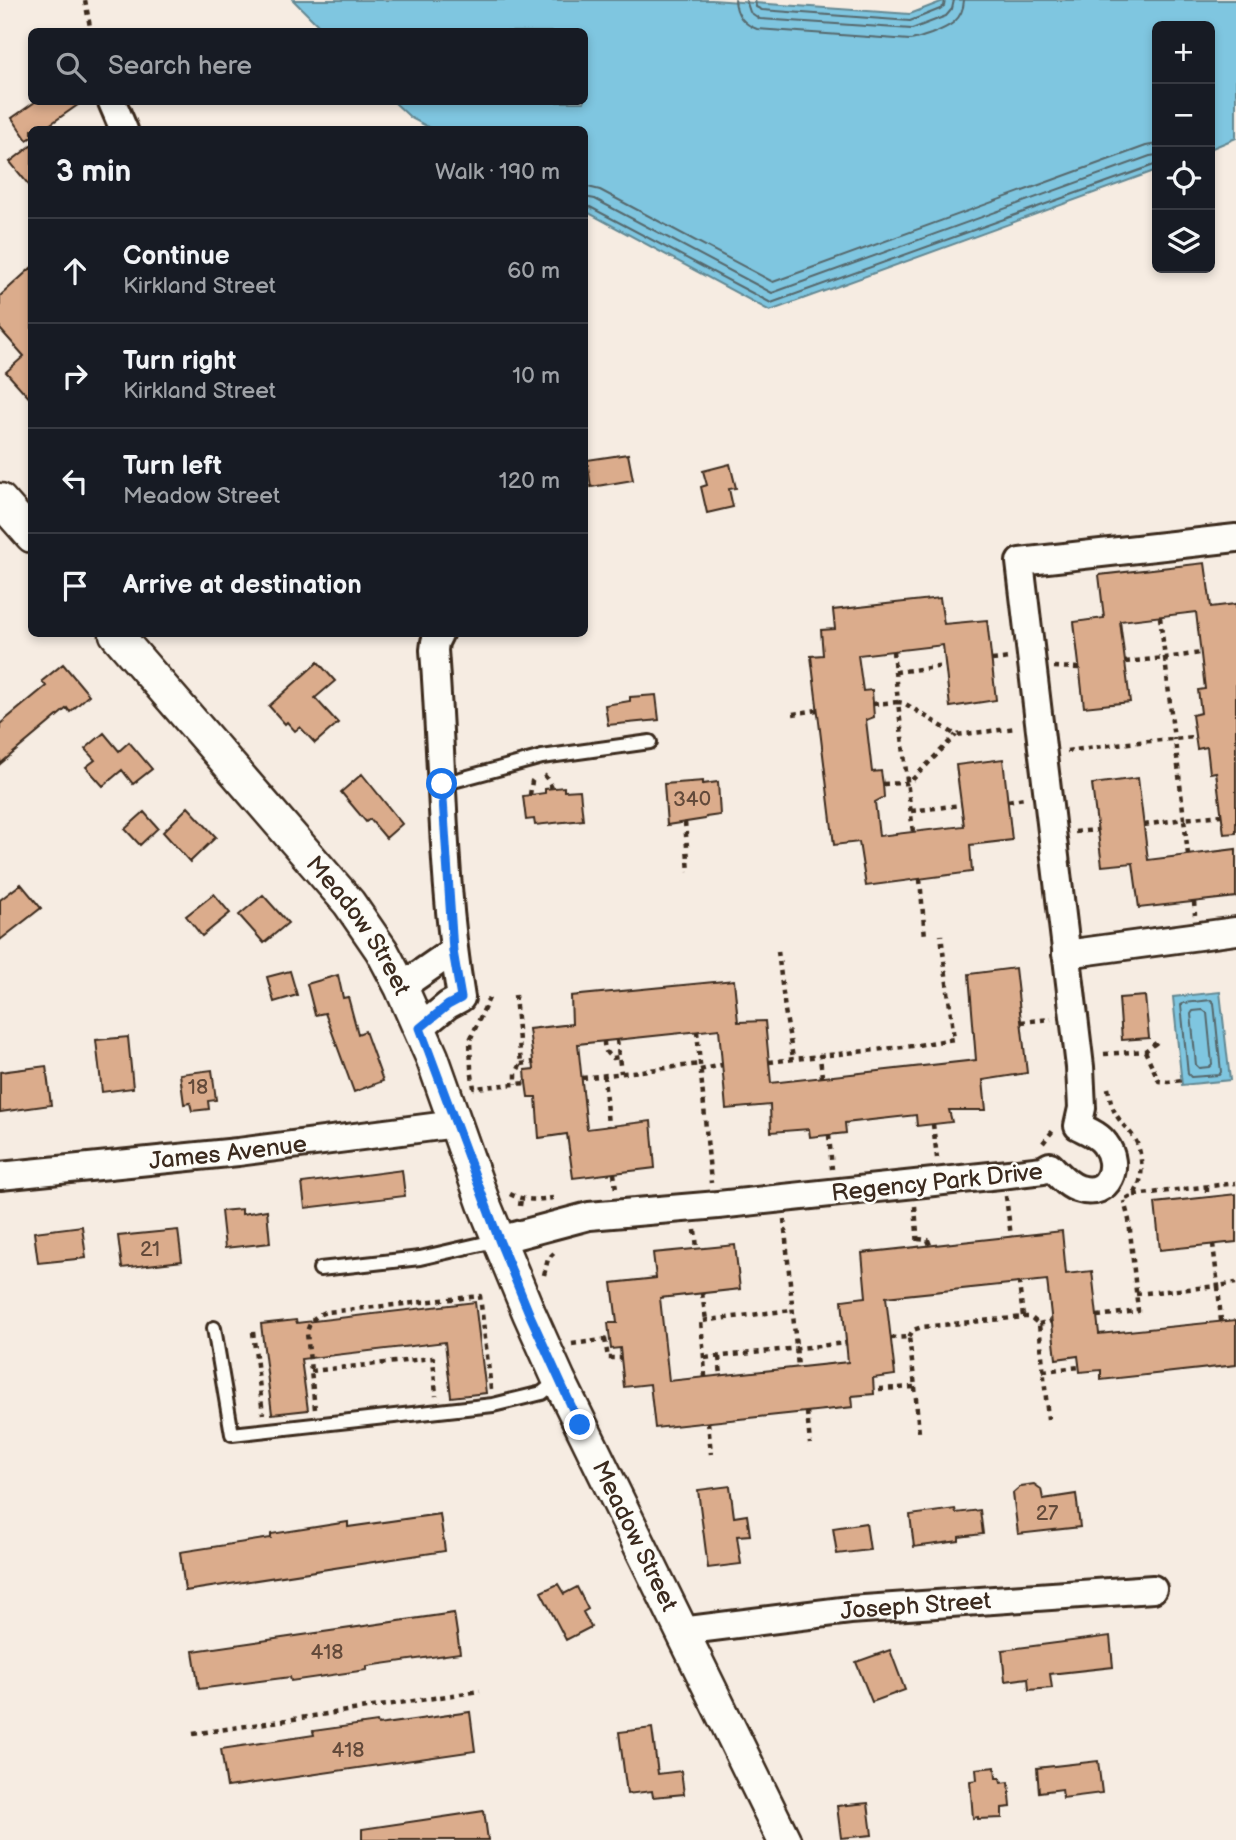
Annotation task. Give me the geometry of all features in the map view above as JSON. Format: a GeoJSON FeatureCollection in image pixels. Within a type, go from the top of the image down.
{"type":"FeatureCollection","features":[{"type":"Feature","properties":{"kind":"street"},"geometry":{"type":"LineString","coordinates":[[113,105],[122,126]]}},
{"type":"Feature","properties":{"kind":"street"},"geometry":{"type":"LineString","coordinates":[[0,500],[28,532]]}},
{"type":"Feature","properties":{"kind":"street"},"geometry":{"type":"LineString","coordinates":[[1069,1123],[1082,1108],[1082,1094],[1020,562],[1236,538]]}},
{"type":"Feature","properties":{"kind":"street","name":"Meadow Street"},"geometry":{"type":"LineString","coordinates":[[119,637],[349,903],[401,986],[420,1028],[499,1240],[559,1380],[784,1840]]}},
{"type":"Feature","properties":{"kind":"street"},"geometry":{"type":"LineString","coordinates":[[420,1028],[461,998],[453,951],[442,784],[434,650],[438,637]]}},
{"type":"Feature","properties":{"kind":"street"},"geometry":{"type":"LineString","coordinates":[[1066,954],[1236,931]]}},
{"type":"Feature","properties":{"kind":"street"},"geometry":{"type":"LineString","coordinates":[[401,986],[453,951]]}},
{"type":"Feature","properties":{"kind":"street","name":"Regency Park Drive"},"geometry":{"type":"LineString","coordinates":[[1046,1155],[1071,1185],[1081,1190],[1097,1189],[1111,1176],[1113,1162],[1104,1142],[1069,1123]]}},
{"type":"Feature","properties":{"kind":"street","name":"James Avenue"},"geometry":{"type":"LineString","coordinates":[[0,1176],[238,1152],[456,1124]]}},
{"type":"Feature","properties":{"kind":"street","name":"Regency Park Drive"},"geometry":{"type":"LineString","coordinates":[[499,1240],[589,1216],[713,1193],[781,1197],[1042,1170],[1046,1155]]}},
{"type":"Feature","properties":{"kind":"street","name":"Joseph Street"},"geometry":{"type":"LineString","coordinates":[[681,1631],[850,1610],[1153,1589]]}},
{"type":"Feature","properties":{"kind":"lane"},"geometry":{"type":"LineString","coordinates":[[442,784],[542,757],[650,742]]}},
{"type":"Feature","properties":{"kind":"lane"},"geometry":{"type":"LineString","coordinates":[[320,1269],[420,1258],[499,1240]]}},
{"type":"Feature","properties":{"kind":"lane"},"geometry":{"type":"LineString","coordinates":[[214,1328],[232,1434],[492,1405],[542,1393],[559,1380]]}},
{"type":"Feature","properties":{"kind":"path"},"geometry":{"type":"LineString","coordinates":[[85,0],[90,28]]}},
{"type":"Feature","properties":{"kind":"path"},"geometry":{"type":"LineString","coordinates":[[1160,617],[1188,855]]}},
{"type":"Feature","properties":{"kind":"path"},"geometry":{"type":"LineString","coordinates":[[892,651],[914,832]]}},
{"type":"Feature","properties":{"kind":"path"},"geometry":{"type":"LineString","coordinates":[[1125,662],[1201,653]]}},
{"type":"Feature","properties":{"kind":"path"},"geometry":{"type":"LineString","coordinates":[[895,672],[945,666]]}},
{"type":"Feature","properties":{"kind":"path"},"geometry":{"type":"LineString","coordinates":[[1053,667],[1079,668]]}},
{"type":"Feature","properties":{"kind":"path"},"geometry":{"type":"LineString","coordinates":[[873,704],[904,703],[956,735],[1039,725]]}},
{"type":"Feature","properties":{"kind":"path"},"geometry":{"type":"LineString","coordinates":[[793,714],[817,710]]}},
{"type":"Feature","properties":{"kind":"path"},"geometry":{"type":"LineString","coordinates":[[883,784],[908,783],[956,735]]}},
{"type":"Feature","properties":{"kind":"path"},"geometry":{"type":"LineString","coordinates":[[1062,751],[1195,737]]}},
{"type":"Feature","properties":{"kind":"path"},"geometry":{"type":"LineString","coordinates":[[540,775],[546,776],[551,788]]}},
{"type":"Feature","properties":{"kind":"path"},"geometry":{"type":"LineString","coordinates":[[911,811],[961,805]]}},
{"type":"Feature","properties":{"kind":"path"},"geometry":{"type":"LineString","coordinates":[[1144,825],[1222,815]]}},
{"type":"Feature","properties":{"kind":"path"},"geometry":{"type":"LineString","coordinates":[[685,822],[689,872]]}},
{"type":"Feature","properties":{"kind":"path"},"geometry":{"type":"LineString","coordinates":[[1071,832],[1097,830]]}},
{"type":"Feature","properties":{"kind":"path"},"geometry":{"type":"LineString","coordinates":[[920,879],[925,937]]}},
{"type":"Feature","properties":{"kind":"path"},"geometry":{"type":"LineString","coordinates":[[769,1062],[954,1039],[941,936]]}},
{"type":"Feature","properties":{"kind":"path"},"geometry":{"type":"LineString","coordinates":[[778,951],[793,1058]]}},
{"type":"Feature","properties":{"kind":"path"},"geometry":{"type":"LineString","coordinates":[[515,995],[521,1064],[516,1073],[516,1084]]}},
{"type":"Feature","properties":{"kind":"path"},"geometry":{"type":"LineString","coordinates":[[476,1097],[470,1040],[489,998]]}},
{"type":"Feature","properties":{"kind":"path"},"geometry":{"type":"LineString","coordinates":[[1051,1008],[1053,1029]]}},
{"type":"Feature","properties":{"kind":"path"},"geometry":{"type":"LineString","coordinates":[[1021,1022],[1059,1019]]}},
{"type":"Feature","properties":{"kind":"path"},"geometry":{"type":"LineString","coordinates":[[697,1031],[713,1193]]}},
{"type":"Feature","properties":{"kind":"path"},"geometry":{"type":"LineString","coordinates":[[617,1040],[621,1073]]}},
{"type":"Feature","properties":{"kind":"path"},"geometry":{"type":"LineString","coordinates":[[1104,1054],[1145,1051],[1157,1040]]}},
{"type":"Feature","properties":{"kind":"path"},"geometry":{"type":"LineString","coordinates":[[604,1041],[607,1054],[613,1058],[619,1057]]}},
{"type":"Feature","properties":{"kind":"path"},"geometry":{"type":"LineString","coordinates":[[1145,1051],[1159,1082],[1182,1080]]}},
{"type":"Feature","properties":{"kind":"path"},"geometry":{"type":"LineString","coordinates":[[820,1056],[822,1077]]}},
{"type":"Feature","properties":{"kind":"path"},"geometry":{"type":"LineString","coordinates":[[521,1064],[533,1062]]}},
{"type":"Feature","properties":{"kind":"path"},"geometry":{"type":"LineString","coordinates":[[582,1078],[722,1065]]}},
{"type":"Feature","properties":{"kind":"path"},"geometry":{"type":"LineString","coordinates":[[604,1075],[608,1126]]}},
{"type":"Feature","properties":{"kind":"path"},"geometry":{"type":"LineString","coordinates":[[474,1088],[526,1083]]}},
{"type":"Feature","properties":{"kind":"path"},"geometry":{"type":"LineString","coordinates":[[1046,1155],[1053,1132],[1069,1123]]}},
{"type":"Feature","properties":{"kind":"path"},"geometry":{"type":"LineString","coordinates":[[933,1124],[938,1163]]}},
{"type":"Feature","properties":{"kind":"path"},"geometry":{"type":"LineString","coordinates":[[829,1135],[832,1175]]}},
{"type":"Feature","properties":{"kind":"path"},"geometry":{"type":"LineString","coordinates":[[937,1156],[948,1155]]}},
{"type":"Feature","properties":{"kind":"path"},"geometry":{"type":"LineString","coordinates":[[832,1167],[845,1166]]}},
{"type":"Feature","properties":{"kind":"path"},"geometry":{"type":"LineString","coordinates":[[604,1192],[616,1191],[614,1173]]}},
{"type":"Feature","properties":{"kind":"path"},"geometry":{"type":"LineString","coordinates":[[713,1193],[722,1179]]}},
{"type":"Feature","properties":{"kind":"path"},"geometry":{"type":"LineString","coordinates":[[1133,1195],[1236,1183]]}},
{"type":"Feature","properties":{"kind":"path"},"geometry":{"type":"LineString","coordinates":[[1207,1187],[1207,1197]]}},
{"type":"Feature","properties":{"kind":"path"},"geometry":{"type":"LineString","coordinates":[[504,1188],[521,1199],[556,1198]]}},
{"type":"Feature","properties":{"kind":"path"},"geometry":{"type":"LineString","coordinates":[[1005,1188],[1011,1237]]}},
{"type":"Feature","properties":{"kind":"path"},"geometry":{"type":"LineString","coordinates":[[781,1197],[798,1367]]}},
{"type":"Feature","properties":{"kind":"path"},"geometry":{"type":"LineString","coordinates":[[914,1198],[918,1247]]}},
{"type":"Feature","properties":{"kind":"path"},"geometry":{"type":"LineString","coordinates":[[520,1206],[521,1199]]}},
{"type":"Feature","properties":{"kind":"path"},"geometry":{"type":"LineString","coordinates":[[1097,1316],[1138,1311],[1129,1220],[1124,1201]]}},
{"type":"Feature","properties":{"kind":"path"},"geometry":{"type":"LineString","coordinates":[[694,1223],[697,1248]]}},
{"type":"Feature","properties":{"kind":"path"},"geometry":{"type":"LineString","coordinates":[[918,1240],[928,1240],[930,1245]]}},
{"type":"Feature","properties":{"kind":"path"},"geometry":{"type":"LineString","coordinates":[[1213,1244],[1221,1321]]}},
{"type":"Feature","properties":{"kind":"path"},"geometry":{"type":"LineString","coordinates":[[541,1255],[548,1259]]}},
{"type":"Feature","properties":{"kind":"path"},"geometry":{"type":"LineString","coordinates":[[1019,1283],[1023,1317]]}},
{"type":"Feature","properties":{"kind":"path"},"geometry":{"type":"LineString","coordinates":[[1136,1294],[1236,1283]]}},
{"type":"Feature","properties":{"kind":"path"},"geometry":{"type":"LineString","coordinates":[[702,1293],[706,1321]]}},
{"type":"Feature","properties":{"kind":"path"},"geometry":{"type":"LineString","coordinates":[[317,1424],[307,1333],[309,1324],[320,1313],[480,1296],[492,1405]]}},
{"type":"Feature","properties":{"kind":"path"},"geometry":{"type":"LineString","coordinates":[[705,1377],[701,1321],[792,1310]]}},
{"type":"Feature","properties":{"kind":"path"},"geometry":{"type":"LineString","coordinates":[[919,1433],[909,1337],[913,1330],[922,1327],[1030,1317],[1039,1324],[1048,1419]]}},
{"type":"Feature","properties":{"kind":"path"},"geometry":{"type":"LineString","coordinates":[[1039,1324],[1051,1321]]}},
{"type":"Feature","properties":{"kind":"path"},"geometry":{"type":"LineString","coordinates":[[253,1332],[265,1430]]}},
{"type":"Feature","properties":{"kind":"path"},"geometry":{"type":"LineString","coordinates":[[891,1338],[909,1337]]}},
{"type":"Feature","properties":{"kind":"path"},"geometry":{"type":"LineString","coordinates":[[565,1345],[607,1339],[608,1358],[621,1358]]}},
{"type":"Feature","properties":{"kind":"path"},"geometry":{"type":"LineString","coordinates":[[705,1359],[847,1343]]}},
{"type":"Feature","properties":{"kind":"path"},"geometry":{"type":"LineString","coordinates":[[719,1357],[720,1375]]}},
{"type":"Feature","properties":{"kind":"path"},"geometry":{"type":"LineString","coordinates":[[311,1371],[433,1358],[437,1412]]}},
{"type":"Feature","properties":{"kind":"path"},"geometry":{"type":"LineString","coordinates":[[1043,1371],[1080,1367]]}},
{"type":"Feature","properties":{"kind":"path"},"geometry":{"type":"LineString","coordinates":[[879,1389],[915,1387]]}},
{"type":"Feature","properties":{"kind":"path"},"geometry":{"type":"LineString","coordinates":[[807,1412],[810,1444]]}},
{"type":"Feature","properties":{"kind":"path"},"geometry":{"type":"LineString","coordinates":[[708,1422],[710,1454]]}},
{"type":"Feature","properties":{"kind":"path"},"geometry":{"type":"LineString","coordinates":[[193,1734],[480,1691]]}},
{"type":"Feature","properties":{"kind":"water"},"geometry":{"type":"Polygon","coordinates":[[[293,0],[712,0],[910,14],[946,0],[1236,0],[1236,138],[1215,147],[1215,21],[1152,21],[1152,172],[770,311],[588,213],[588,126],[426,126],[411,118],[397,105],[588,105],[588,28],[321,28],[293,0]]]}},
{"type":"Feature","properties":{"kind":"water"},"geometry":{"type":"Polygon","coordinates":[[[1220,992],[1230,1080],[1182,1085],[1173,997],[1220,992]]]}},
{"type":"Feature","properties":{"kind":"building"},"geometry":{"type":"Polygon","coordinates":[[[31,105],[78,105],[48,126],[28,126],[27,140],[12,118],[31,105]]]}},
{"type":"Feature","properties":{"kind":"building"},"geometry":{"type":"Polygon","coordinates":[[[28,148],[28,184],[10,162],[28,148]]]}},
{"type":"Feature","properties":{"kind":"building"},"geometry":{"type":"Polygon","coordinates":[[[28,271],[28,397],[6,372],[24,356],[0,329],[0,296],[28,271]]]}},
{"type":"Feature","properties":{"kind":"building"},"geometry":{"type":"Polygon","coordinates":[[[628,454],[633,480],[591,487],[588,460],[628,454]]]}},
{"type":"Feature","properties":{"kind":"building"},"geometry":{"type":"Polygon","coordinates":[[[730,464],[736,488],[729,489],[733,507],[707,513],[701,487],[707,485],[703,471],[730,464]]]}},
{"type":"Feature","properties":{"kind":"building"},"geometry":{"type":"Polygon","coordinates":[[[1205,563],[1211,607],[1236,604],[1236,833],[1224,834],[1216,772],[1210,773],[1207,747],[1197,749],[1192,715],[1201,713],[1198,690],[1205,689],[1196,612],[1120,621],[1130,702],[1084,707],[1074,622],[1104,618],[1099,575],[1205,563]]]}},
{"type":"Feature","properties":{"kind":"building"},"geometry":{"type":"Polygon","coordinates":[[[940,598],[944,624],[987,620],[996,700],[950,707],[943,645],[858,655],[863,691],[872,690],[874,717],[866,720],[872,772],[881,771],[883,784],[884,797],[875,802],[879,836],[964,826],[956,765],[1003,759],[1012,840],[970,845],[972,872],[866,886],[859,842],[834,845],[811,656],[823,655],[821,630],[835,629],[833,610],[940,598]]]}},
{"type":"Feature","properties":{"kind":"building"},"geometry":{"type":"Polygon","coordinates":[[[318,662],[335,681],[315,698],[338,723],[315,743],[300,727],[295,731],[287,722],[285,724],[269,706],[318,662]]]}},
{"type":"Feature","properties":{"kind":"building"},"geometry":{"type":"Polygon","coordinates":[[[63,664],[89,695],[70,712],[67,708],[0,764],[0,724],[46,686],[42,681],[63,664]]]}},
{"type":"Feature","properties":{"kind":"building"},"geometry":{"type":"Polygon","coordinates":[[[656,695],[659,720],[608,725],[605,705],[630,701],[630,697],[656,695]]]}},
{"type":"Feature","properties":{"kind":"building"},"geometry":{"type":"Polygon","coordinates":[[[104,733],[119,751],[129,742],[152,769],[133,784],[122,770],[103,786],[86,767],[95,760],[85,749],[104,733]]]}},
{"type":"Feature","properties":{"kind":"building"},"geometry":{"type":"Polygon","coordinates":[[[362,774],[402,824],[386,838],[370,819],[366,822],[341,792],[362,774]]]}},
{"type":"Feature","properties":{"kind":"building"},"geometry":{"type":"Polygon","coordinates":[[[1138,778],[1148,860],[1236,849],[1236,897],[1139,908],[1133,863],[1102,866],[1092,784],[1138,778]]]}},
{"type":"Feature","properties":{"kind":"building"},"geometry":{"type":"Polygon","coordinates":[[[703,781],[703,784],[718,782],[720,815],[667,825],[664,784],[703,781]]]}},
{"type":"Feature","properties":{"kind":"building"},"geometry":{"type":"Polygon","coordinates":[[[564,787],[564,791],[580,790],[583,820],[535,825],[534,819],[526,820],[523,796],[545,793],[545,789],[564,787]]]}},
{"type":"Feature","properties":{"kind":"building"},"geometry":{"type":"Polygon","coordinates":[[[188,807],[216,837],[190,862],[163,832],[188,807]]]}},
{"type":"Feature","properties":{"kind":"building"},"geometry":{"type":"Polygon","coordinates":[[[144,812],[158,828],[140,845],[125,829],[144,812]]]}},
{"type":"Feature","properties":{"kind":"building"},"geometry":{"type":"Polygon","coordinates":[[[21,884],[41,908],[0,940],[0,900],[21,884]]]}},
{"type":"Feature","properties":{"kind":"building"},"geometry":{"type":"Polygon","coordinates":[[[214,894],[230,913],[202,936],[186,916],[214,894]]]}},
{"type":"Feature","properties":{"kind":"building"},"geometry":{"type":"Polygon","coordinates":[[[263,895],[288,923],[264,943],[239,915],[263,895]]]}},
{"type":"Feature","properties":{"kind":"building"},"geometry":{"type":"Polygon","coordinates":[[[1015,968],[1027,1073],[983,1080],[986,1110],[949,1110],[952,1122],[917,1126],[916,1115],[845,1123],[846,1133],[810,1137],[809,1129],[771,1132],[770,1105],[726,1109],[719,1029],[578,1044],[587,1129],[651,1121],[655,1168],[573,1178],[567,1134],[539,1138],[536,1097],[528,1097],[526,1083],[525,1070],[534,1069],[529,1029],[572,1024],[571,996],[734,980],[738,1022],[765,1021],[771,1083],[976,1060],[969,974],[1015,968]]]}},
{"type":"Feature","properties":{"kind":"building"},"geometry":{"type":"Polygon","coordinates":[[[290,971],[297,995],[274,1002],[267,977],[290,971]]]}},
{"type":"Feature","properties":{"kind":"building"},"geometry":{"type":"Polygon","coordinates":[[[338,975],[343,998],[348,997],[358,1034],[365,1031],[383,1081],[354,1092],[325,1013],[315,1015],[307,984],[338,975]]]}},
{"type":"Feature","properties":{"kind":"building"},"geometry":{"type":"Polygon","coordinates":[[[1145,996],[1149,1038],[1122,1040],[1119,998],[1145,996]]]}},
{"type":"Feature","properties":{"kind":"building"},"geometry":{"type":"Polygon","coordinates":[[[128,1037],[133,1088],[102,1092],[96,1040],[128,1037]]]}},
{"type":"Feature","properties":{"kind":"building"},"geometry":{"type":"Polygon","coordinates":[[[46,1066],[51,1105],[0,1112],[0,1072],[46,1066]]]}},
{"type":"Feature","properties":{"kind":"building"},"geometry":{"type":"Polygon","coordinates":[[[212,1070],[216,1100],[208,1101],[209,1109],[192,1111],[190,1103],[184,1104],[180,1074],[212,1070]]]}},
{"type":"Feature","properties":{"kind":"building"},"geometry":{"type":"Polygon","coordinates":[[[402,1170],[405,1196],[305,1208],[302,1183],[402,1170]]]}},
{"type":"Feature","properties":{"kind":"building"},"geometry":{"type":"Polygon","coordinates":[[[1236,1194],[1236,1242],[1160,1250],[1155,1203],[1236,1194]]]}},
{"type":"Feature","properties":{"kind":"building"},"geometry":{"type":"Polygon","coordinates":[[[242,1209],[242,1214],[267,1210],[270,1243],[225,1248],[221,1211],[242,1209]]]}},
{"type":"Feature","properties":{"kind":"building"},"geometry":{"type":"Polygon","coordinates":[[[82,1226],[86,1258],[38,1263],[34,1232],[82,1226]]]}},
{"type":"Feature","properties":{"kind":"building"},"geometry":{"type":"Polygon","coordinates":[[[178,1230],[182,1261],[122,1268],[118,1236],[178,1230]]]}},
{"type":"Feature","properties":{"kind":"building"},"geometry":{"type":"Polygon","coordinates":[[[1062,1231],[1066,1274],[1092,1271],[1099,1334],[1236,1320],[1236,1365],[1101,1380],[1101,1370],[1080,1372],[1078,1356],[1056,1359],[1047,1280],[886,1297],[895,1375],[873,1378],[874,1394],[852,1396],[853,1407],[655,1428],[650,1384],[624,1387],[620,1348],[611,1349],[608,1323],[617,1323],[612,1283],[656,1278],[653,1253],[735,1245],[740,1289],[660,1298],[669,1381],[848,1362],[842,1300],[866,1297],[862,1253],[1062,1231]]]}},
{"type":"Feature","properties":{"kind":"building"},"geometry":{"type":"Polygon","coordinates":[[[475,1302],[486,1393],[451,1397],[445,1342],[301,1359],[308,1410],[272,1414],[261,1324],[296,1320],[297,1323],[475,1302]]]}},
{"type":"Feature","properties":{"kind":"building"},"geometry":{"type":"Polygon","coordinates":[[[1034,1484],[1041,1489],[1043,1499],[1076,1494],[1080,1527],[1018,1534],[1013,1493],[1021,1486],[1034,1484]]]}},
{"type":"Feature","properties":{"kind":"building"},"geometry":{"type":"Polygon","coordinates":[[[730,1486],[734,1517],[747,1515],[750,1535],[737,1536],[741,1564],[708,1568],[698,1490],[730,1486]]]}},
{"type":"Feature","properties":{"kind":"building"},"geometry":{"type":"Polygon","coordinates":[[[955,1509],[956,1513],[980,1510],[983,1534],[959,1537],[959,1541],[914,1547],[910,1515],[955,1509]]]}},
{"type":"Feature","properties":{"kind":"building"},"geometry":{"type":"Polygon","coordinates":[[[440,1514],[445,1551],[185,1591],[180,1552],[271,1538],[271,1534],[348,1522],[348,1527],[440,1514]]]}},
{"type":"Feature","properties":{"kind":"building"},"geometry":{"type":"Polygon","coordinates":[[[866,1523],[870,1550],[837,1554],[833,1528],[866,1523]]]}},
{"type":"Feature","properties":{"kind":"building"},"geometry":{"type":"Polygon","coordinates":[[[558,1584],[564,1594],[577,1587],[588,1609],[583,1612],[591,1627],[566,1640],[541,1592],[558,1584]]]}},
{"type":"Feature","properties":{"kind":"building"},"geometry":{"type":"Polygon","coordinates":[[[454,1613],[460,1653],[367,1666],[367,1670],[291,1681],[290,1677],[199,1689],[193,1651],[454,1613]]]}},
{"type":"Feature","properties":{"kind":"building"},"geometry":{"type":"Polygon","coordinates":[[[1110,1636],[1113,1667],[1050,1674],[1052,1688],[1029,1690],[1028,1678],[1005,1681],[1002,1650],[1110,1636]]]}},
{"type":"Feature","properties":{"kind":"building"},"geometry":{"type":"Polygon","coordinates":[[[890,1650],[905,1690],[872,1702],[856,1662],[890,1650]]]}},
{"type":"Feature","properties":{"kind":"building"},"geometry":{"type":"Polygon","coordinates":[[[470,1712],[475,1751],[227,1787],[221,1749],[314,1735],[313,1731],[470,1712]]]}},
{"type":"Feature","properties":{"kind":"building"},"geometry":{"type":"Polygon","coordinates":[[[652,1728],[658,1774],[681,1771],[684,1794],[653,1797],[652,1791],[627,1794],[619,1732],[652,1728]]]}},
{"type":"Feature","properties":{"kind":"building"},"geometry":{"type":"Polygon","coordinates":[[[1098,1761],[1102,1793],[1063,1798],[1062,1789],[1039,1792],[1037,1768],[1098,1761]]]}},
{"type":"Feature","properties":{"kind":"building"},"geometry":{"type":"Polygon","coordinates":[[[995,1767],[996,1778],[1000,1778],[1001,1783],[1009,1782],[1011,1807],[1002,1808],[1002,1818],[973,1818],[970,1781],[977,1780],[976,1769],[995,1767]]]}},
{"type":"Feature","properties":{"kind":"building"},"geometry":{"type":"Polygon","coordinates":[[[868,1803],[872,1835],[841,1838],[837,1806],[868,1803]]]}},
{"type":"Feature","properties":{"kind":"building"},"geometry":{"type":"Polygon","coordinates":[[[484,1811],[488,1840],[362,1840],[362,1829],[484,1811]]]}},
{"type":"Feature","properties":{"kind":"route"},"geometry":{"type":"LineString","coordinates":[[442,784],[453,951],[461,998],[420,1028],[484,1204],[529,1313],[580,1425]]}}]}
